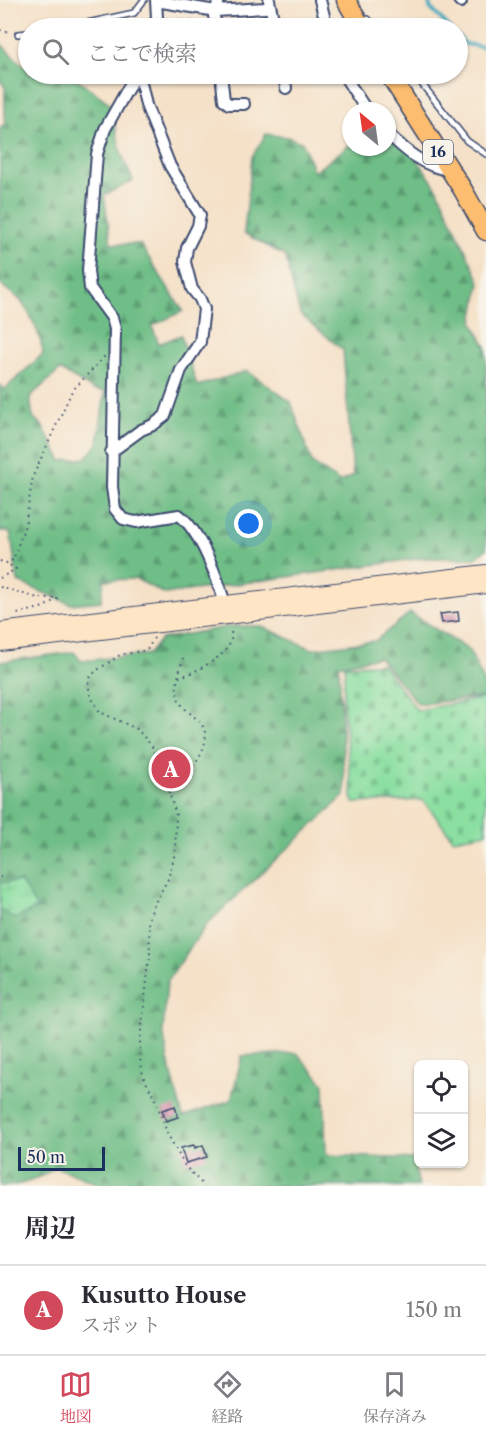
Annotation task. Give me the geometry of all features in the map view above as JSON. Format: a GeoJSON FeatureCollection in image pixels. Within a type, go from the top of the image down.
{"type":"FeatureCollection","features":[{"type":"Feature","properties":{"kind":"highway"},"geometry":{"type":"LineString","coordinates":[[346,0],[356,18]]}},
{"type":"Feature","properties":{"kind":"highway","name":"16"},"geometry":{"type":"LineString","coordinates":[[395,84],[486,231]]}},
{"type":"Feature","properties":{"kind":"street"},"geometry":{"type":"LineString","coordinates":[[157,18],[156,0],[265,8],[270,2]]}},
{"type":"Feature","properties":{"kind":"street"},"geometry":{"type":"LineString","coordinates":[[320,0],[324,18]]}},
{"type":"Feature","properties":{"kind":"street"},"geometry":{"type":"LineString","coordinates":[[270,2],[273,18]]}},
{"type":"Feature","properties":{"kind":"street"},"geometry":{"type":"LineString","coordinates":[[131,84],[105,129],[97,154],[88,271],[90,288],[112,318],[115,329],[111,452],[115,509],[123,519],[136,522],[178,515],[189,523],[215,573],[227,611]]}},
{"type":"Feature","properties":{"kind":"street"},"geometry":{"type":"LineString","coordinates":[[111,452],[165,416],[181,370],[200,342],[204,309],[192,289],[185,262],[187,248],[198,226],[200,215],[166,158],[140,84]]}},
{"type":"Feature","properties":{"kind":"street"},"geometry":{"type":"LineString","coordinates":[[222,84],[224,100],[229,104],[244,105]]}},
{"type":"Feature","properties":{"kind":"street"},"geometry":{"type":"LineString","coordinates":[[285,84],[286,88]]}},
{"type":"Feature","properties":{"kind":"street"},"geometry":{"type":"LineString","coordinates":[[349,84],[361,102]]}},
{"type":"Feature","properties":{"kind":"street"},"geometry":{"type":"LineString","coordinates":[[396,142],[431,167],[449,170]]}},
{"type":"Feature","properties":{"kind":"street"},"geometry":{"type":"LineString","coordinates":[[0,644],[486,572]]}},
{"type":"Feature","properties":{"kind":"street"},"geometry":{"type":"LineString","coordinates":[[0,630],[486,586]]}},
{"type":"Feature","properties":{"kind":"lane"},"geometry":{"type":"LineString","coordinates":[[110,18],[134,13],[144,0]]}},
{"type":"Feature","properties":{"kind":"lane"},"geometry":{"type":"LineString","coordinates":[[422,84],[467,141],[486,154]]}},
{"type":"Feature","properties":{"kind":"path"},"geometry":{"type":"LineString","coordinates":[[6,563],[13,560],[25,525],[33,476],[72,391],[102,358],[115,351]]}},
{"type":"Feature","properties":{"kind":"path"},"geometry":{"type":"LineString","coordinates":[[0,561],[16,569],[0,578]]}},
{"type":"Feature","properties":{"kind":"path"},"geometry":{"type":"LineString","coordinates":[[0,587],[38,598],[58,598],[44,607],[14,615]]}},
{"type":"Feature","properties":{"kind":"path"},"geometry":{"type":"LineString","coordinates":[[156,635],[147,650],[120,655],[96,671],[88,684],[95,706],[107,717],[126,723],[144,736],[159,760],[176,815],[175,853],[168,879],[148,920],[148,975],[140,1041],[142,1076],[184,1166],[204,1186]]}},
{"type":"Feature","properties":{"kind":"path"},"geometry":{"type":"LineString","coordinates":[[179,677],[196,672],[218,656],[230,643]]}},
{"type":"Feature","properties":{"kind":"path"},"geometry":{"type":"LineString","coordinates":[[169,792],[195,765],[203,748],[206,734],[201,723],[179,701],[177,687],[183,658]]}},
{"type":"Feature","properties":{"kind":"green space"},"geometry":{"type":"Polygon","coordinates":[[[0,43],[18,61],[18,84],[84,84],[109,103],[122,155],[133,181],[104,195],[111,244],[140,244],[183,311],[152,326],[159,344],[181,335],[197,386],[247,371],[291,402],[312,463],[340,482],[353,476],[343,350],[300,314],[285,256],[244,233],[252,157],[266,134],[288,137],[303,143],[314,172],[342,151],[342,156],[396,156],[396,139],[404,139],[438,190],[480,282],[473,322],[486,347],[486,549],[476,558],[422,558],[165,594],[136,579],[104,580],[101,601],[71,604],[18,582],[10,532],[0,531],[0,385],[4,390],[43,354],[38,333],[29,313],[21,301],[0,282],[0,127],[5,124],[5,87],[0,81],[0,43]],[[60,370],[30,397],[33,418],[41,424],[62,461],[86,458],[98,444],[105,391],[94,390],[60,370]]]}},
{"type":"Feature","properties":{"kind":"green space"},"geometry":{"type":"Polygon","coordinates":[[[410,613],[469,650],[486,686],[486,697],[418,704],[379,657],[339,665],[345,795],[206,925],[167,982],[163,1030],[168,1060],[183,1117],[231,1100],[242,1056],[297,1053],[324,1084],[326,1155],[413,1159],[419,1186],[99,1186],[56,1167],[30,1181],[0,1186],[0,909],[15,919],[21,882],[0,883],[0,662],[74,652],[81,661],[149,654],[161,639],[232,626],[261,626],[312,649],[375,641],[410,613]]]}},
{"type":"Feature","properties":{"kind":"green space"},"geometry":{"type":"Polygon","coordinates":[[[382,664],[417,710],[486,698],[486,833],[453,839],[423,800],[353,803],[343,706],[345,665],[382,664]]]}},
{"type":"Feature","properties":{"kind":"green space"},"geometry":{"type":"Polygon","coordinates":[[[21,882],[37,908],[15,919],[0,909],[0,883],[21,882]]]}},
{"type":"Feature","properties":{"kind":"building"},"geometry":{"type":"Polygon","coordinates":[[[458,612],[459,621],[442,623],[440,614],[458,612]]]}},
{"type":"Feature","properties":{"kind":"building"},"geometry":{"type":"Polygon","coordinates":[[[176,757],[181,776],[167,781],[162,762],[176,757]]]}},
{"type":"Feature","properties":{"kind":"building"},"geometry":{"type":"Polygon","coordinates":[[[175,1106],[178,1117],[166,1121],[162,1110],[175,1106]]]}},
{"type":"Feature","properties":{"kind":"building"},"geometry":{"type":"Polygon","coordinates":[[[194,1145],[195,1148],[203,1145],[207,1157],[186,1163],[181,1148],[194,1145]]]}},
{"type":"Feature","properties":{"kind":"waterway"},"geometry":{"type":"LineString","coordinates":[[429,0],[430,8],[440,18]]}},
{"type":"Feature","properties":{"kind":"waterway"},"geometry":{"type":"LineString","coordinates":[[468,44],[486,47]]}},
{"type":"Feature","properties":{"kind":"place","name":"Kusutto House"},"geometry":{"type":"Point","coordinates":[171,769]}}]}
